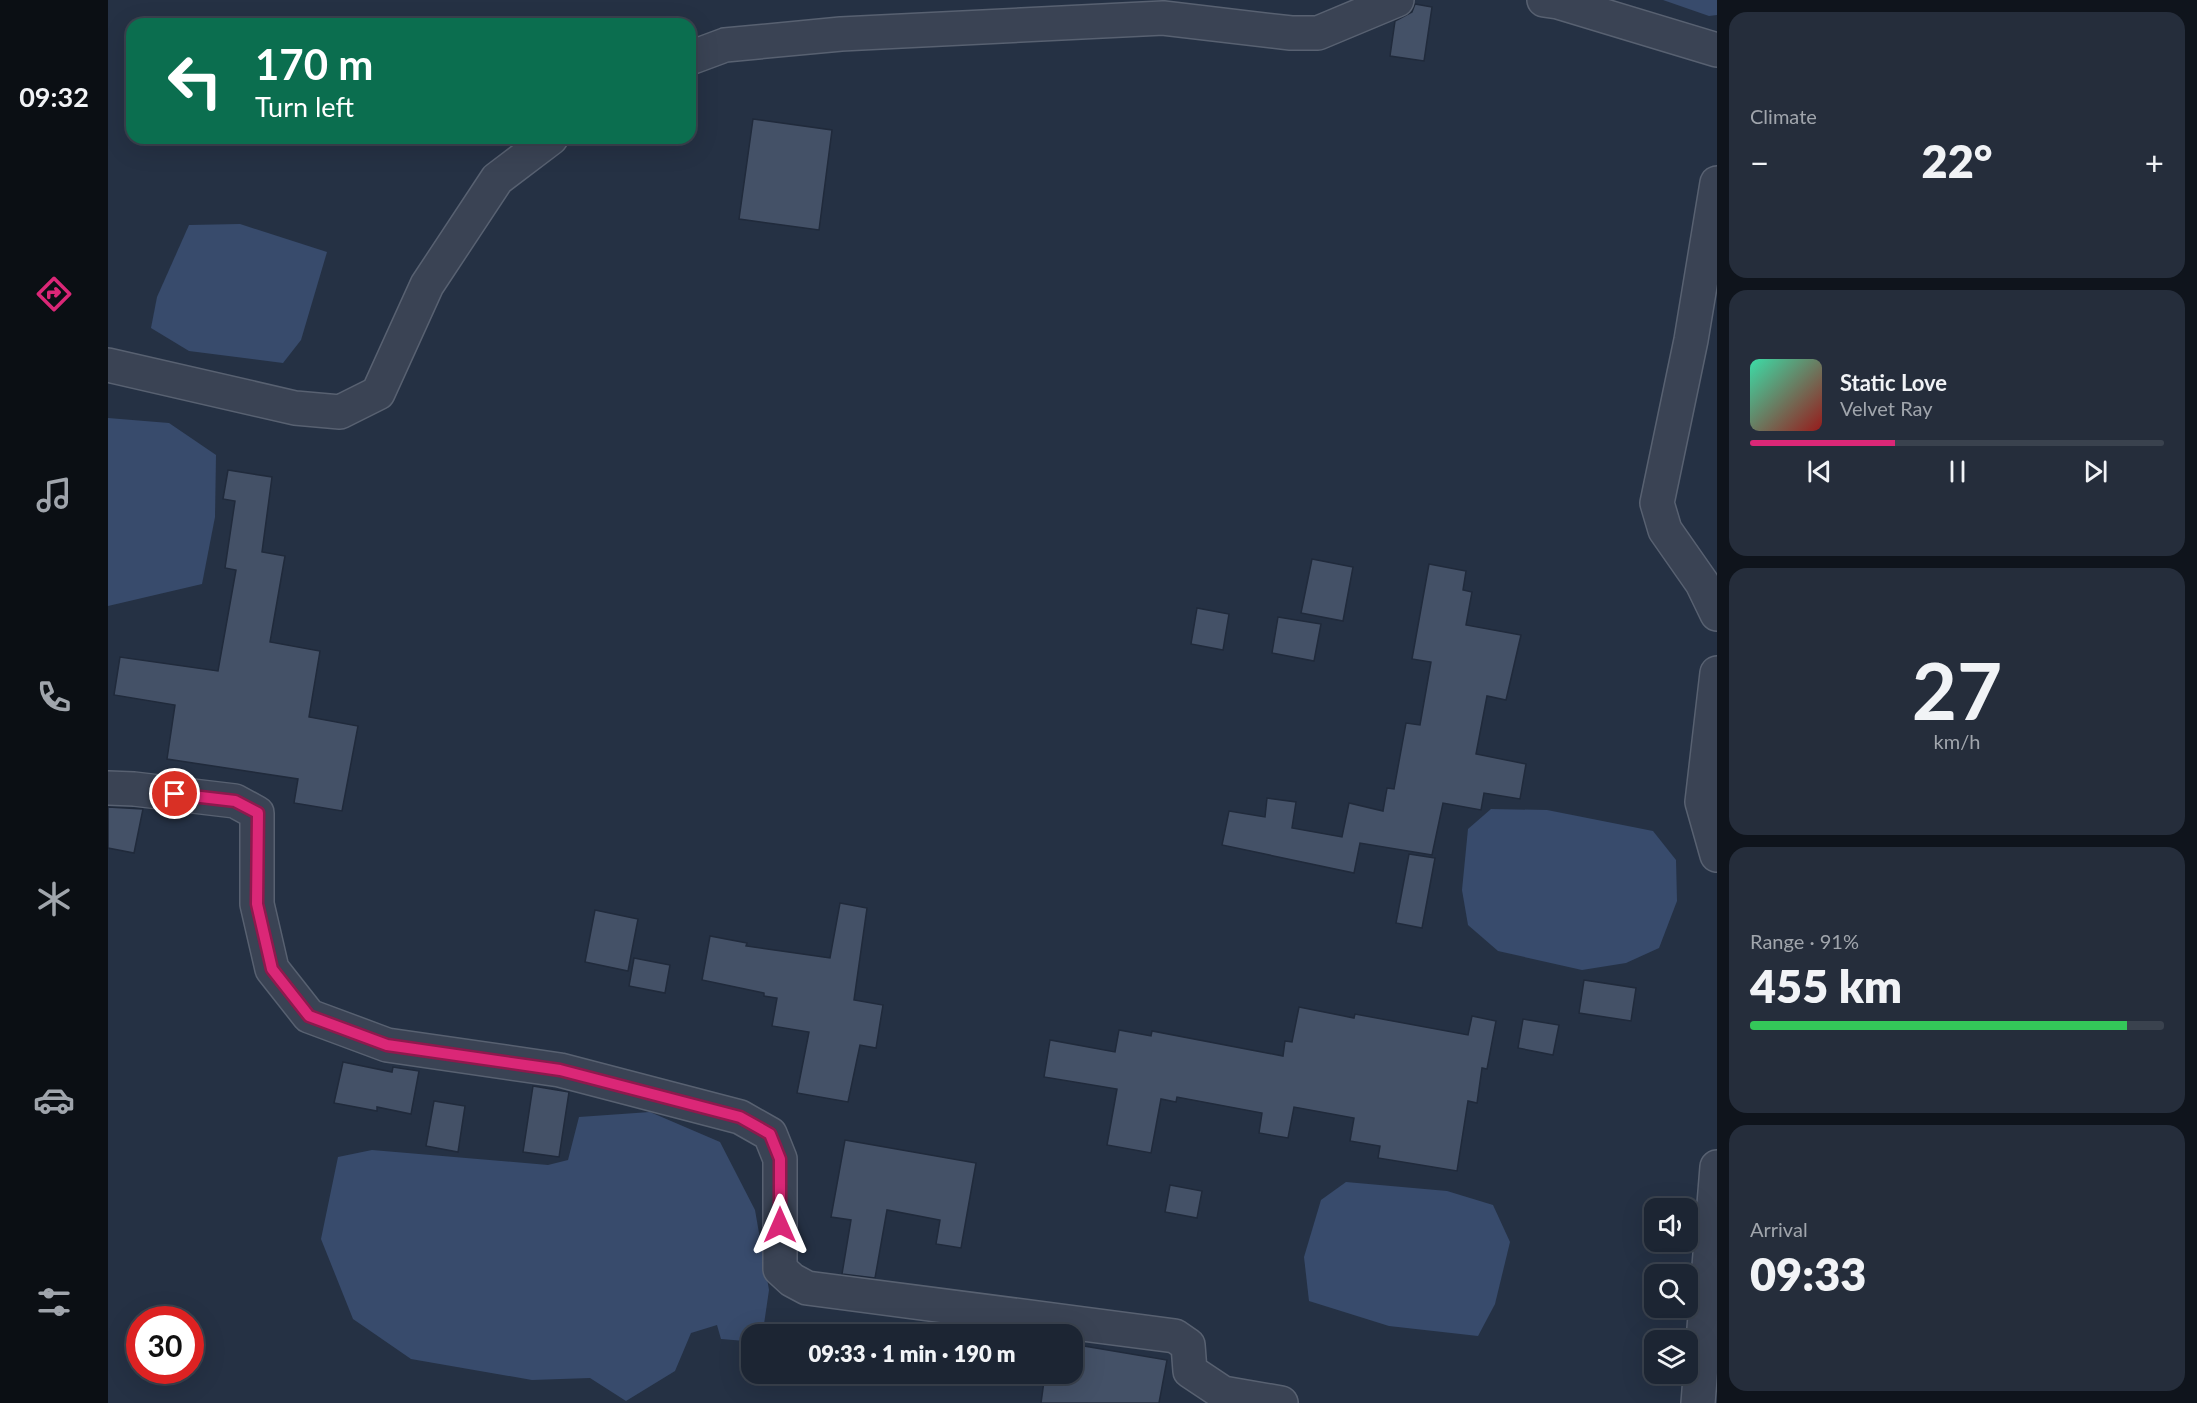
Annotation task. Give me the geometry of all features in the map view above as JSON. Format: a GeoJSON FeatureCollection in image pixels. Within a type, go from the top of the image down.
{"type":"FeatureCollection","features":[{"type":"Feature","properties":{"kind":"street"},"geometry":{"type":"LineString","coordinates":[[696,56],[725,45],[841,34],[1163,18],[1291,33],[1317,33],[1397,0]]}},
{"type":"Feature","properties":{"kind":"street"},"geometry":{"type":"LineString","coordinates":[[1544,0],[1558,2],[1717,50]]}},
{"type":"Feature","properties":{"kind":"street"},"geometry":{"type":"LineString","coordinates":[[108,365],[306,409],[340,412],[378,393],[427,285],[497,179],[543,144]]}},
{"type":"Feature","properties":{"kind":"street"},"geometry":{"type":"LineString","coordinates":[[1717,183],[1691,340],[1657,503],[1665,530],[1702,583],[1717,614]]}},
{"type":"Feature","properties":{"kind":"street"},"geometry":{"type":"LineString","coordinates":[[1717,673],[1702,802],[1717,855]]}},
{"type":"Feature","properties":{"kind":"street"},"geometry":{"type":"LineString","coordinates":[[108,788],[235,801],[258,813],[257,904],[272,969],[309,1016],[387,1045],[560,1070],[740,1117],[770,1134],[780,1159],[780,1269],[792,1280],[807,1288],[1174,1336],[1188,1345],[1190,1371],[1223,1393],[1281,1403]]}},
{"type":"Feature","properties":{"kind":"street"},"geometry":{"type":"LineString","coordinates":[[1698,1403],[1717,1167]]}},
{"type":"Feature","properties":{"kind":"water"},"geometry":{"type":"Polygon","coordinates":[[[1663,0],[1717,0],[1717,15],[1709,16],[1663,0]]]}},
{"type":"Feature","properties":{"kind":"water"},"geometry":{"type":"Polygon","coordinates":[[[240,224],[327,252],[301,340],[283,363],[189,351],[151,328],[157,297],[189,225],[240,224]]]}},
{"type":"Feature","properties":{"kind":"water"},"geometry":{"type":"Polygon","coordinates":[[[108,418],[169,423],[216,455],[215,517],[202,584],[108,606],[108,418]]]}},
{"type":"Feature","properties":{"kind":"water"},"geometry":{"type":"Polygon","coordinates":[[[1491,809],[1547,810],[1653,831],[1676,860],[1677,901],[1659,948],[1626,963],[1582,970],[1498,951],[1468,925],[1462,890],[1468,829],[1491,809]]]}},
{"type":"Feature","properties":{"kind":"water"},"geometry":{"type":"Polygon","coordinates":[[[650,1112],[720,1142],[755,1210],[769,1290],[764,1324],[741,1324],[741,1341],[721,1339],[717,1325],[691,1333],[675,1371],[626,1401],[590,1378],[532,1380],[411,1359],[353,1319],[321,1239],[338,1157],[372,1150],[548,1165],[568,1160],[579,1117],[650,1112]]]}},
{"type":"Feature","properties":{"kind":"water"},"geometry":{"type":"Polygon","coordinates":[[[1346,1182],[1447,1191],[1493,1205],[1510,1242],[1495,1304],[1478,1336],[1389,1326],[1309,1301],[1304,1257],[1321,1200],[1346,1182]]]}},
{"type":"Feature","properties":{"kind":"building"},"geometry":{"type":"Polygon","coordinates":[[[1415,4],[1432,7],[1424,61],[1390,56],[1395,21],[1412,12],[1415,4]]]}},
{"type":"Feature","properties":{"kind":"building"},"geometry":{"type":"Polygon","coordinates":[[[753,119],[832,130],[819,230],[739,219],[753,119]]]}},
{"type":"Feature","properties":{"kind":"building"},"geometry":{"type":"Polygon","coordinates":[[[228,470],[272,477],[262,552],[285,556],[270,642],[320,651],[309,717],[358,726],[342,811],[294,803],[298,779],[167,759],[175,705],[114,695],[120,657],[218,671],[236,570],[225,568],[235,501],[223,499],[228,470]]]}},
{"type":"Feature","properties":{"kind":"building"},"geometry":{"type":"Polygon","coordinates":[[[1312,559],[1353,567],[1343,621],[1301,613],[1312,559]]]}},
{"type":"Feature","properties":{"kind":"building"},"geometry":{"type":"Polygon","coordinates":[[[1429,564],[1466,571],[1463,590],[1472,592],[1466,625],[1521,635],[1506,700],[1487,696],[1476,754],[1526,764],[1520,799],[1484,793],[1481,810],[1443,803],[1432,855],[1360,843],[1354,873],[1222,845],[1229,811],[1265,817],[1267,798],[1296,802],[1292,828],[1342,837],[1349,803],[1383,811],[1387,788],[1394,789],[1406,723],[1420,725],[1431,662],[1412,659],[1429,564]]]}},
{"type":"Feature","properties":{"kind":"building"},"geometry":{"type":"Polygon","coordinates":[[[1197,608],[1229,614],[1223,650],[1191,644],[1197,608]]]}},
{"type":"Feature","properties":{"kind":"building"},"geometry":{"type":"Polygon","coordinates":[[[1278,617],[1321,624],[1314,661],[1272,653],[1278,617]]]}},
{"type":"Feature","properties":{"kind":"building"},"geometry":{"type":"Polygon","coordinates":[[[108,807],[143,809],[134,853],[108,848],[108,807]]]}},
{"type":"Feature","properties":{"kind":"building"},"geometry":{"type":"Polygon","coordinates":[[[1409,854],[1435,858],[1422,928],[1396,923],[1409,854]]]}},
{"type":"Feature","properties":{"kind":"building"},"geometry":{"type":"Polygon","coordinates":[[[840,903],[867,908],[854,1000],[883,1005],[876,1048],[860,1045],[848,1102],[797,1093],[809,1032],[772,1026],[777,998],[764,996],[764,993],[702,980],[710,936],[747,943],[746,946],[830,958],[840,903]]]}},
{"type":"Feature","properties":{"kind":"building"},"geometry":{"type":"Polygon","coordinates":[[[595,910],[638,919],[628,971],[585,962],[595,910]]]}},
{"type":"Feature","properties":{"kind":"building"},"geometry":{"type":"Polygon","coordinates":[[[634,958],[670,965],[665,993],[629,986],[634,958]]]}},
{"type":"Feature","properties":{"kind":"building"},"geometry":{"type":"Polygon","coordinates":[[[1584,980],[1636,988],[1631,1021],[1579,1013],[1584,980]]]}},
{"type":"Feature","properties":{"kind":"building"},"geometry":{"type":"Polygon","coordinates":[[[1299,1007],[1354,1018],[1355,1014],[1468,1035],[1472,1016],[1496,1021],[1487,1069],[1482,1068],[1477,1103],[1468,1101],[1457,1171],[1378,1158],[1380,1146],[1350,1141],[1354,1118],[1294,1107],[1288,1138],[1259,1133],[1262,1113],[1177,1097],[1176,1102],[1161,1099],[1151,1153],[1107,1145],[1117,1089],[1044,1077],[1050,1040],[1115,1052],[1119,1030],[1151,1036],[1152,1031],[1283,1056],[1285,1041],[1292,1042],[1299,1007]]]}},
{"type":"Feature","properties":{"kind":"building"},"geometry":{"type":"Polygon","coordinates":[[[1523,1019],[1559,1025],[1553,1055],[1518,1048],[1523,1019]]]}},
{"type":"Feature","properties":{"kind":"building"},"geometry":{"type":"Polygon","coordinates":[[[343,1062],[392,1072],[393,1067],[419,1071],[411,1114],[377,1107],[377,1111],[334,1103],[343,1062]]]}},
{"type":"Feature","properties":{"kind":"building"},"geometry":{"type":"Polygon","coordinates":[[[533,1086],[569,1092],[559,1157],[523,1152],[533,1086]]]}},
{"type":"Feature","properties":{"kind":"building"},"geometry":{"type":"Polygon","coordinates":[[[434,1101],[465,1106],[458,1152],[426,1146],[434,1101]]]}},
{"type":"Feature","properties":{"kind":"building"},"geometry":{"type":"Polygon","coordinates":[[[845,1140],[976,1163],[961,1248],[936,1244],[940,1220],[887,1210],[875,1278],[842,1274],[851,1220],[831,1217],[845,1140]]]}},
{"type":"Feature","properties":{"kind":"building"},"geometry":{"type":"Polygon","coordinates":[[[1170,1185],[1202,1191],[1197,1218],[1165,1212],[1170,1185]]]}},
{"type":"Feature","properties":{"kind":"building"},"geometry":{"type":"Polygon","coordinates":[[[1083,1346],[1167,1360],[1159,1403],[1041,1403],[1044,1384],[1083,1384],[1083,1346]]]}},
{"type":"Feature","properties":{"kind":"route"},"geometry":{"type":"LineString","coordinates":[[175,794],[235,801],[258,813],[257,904],[272,969],[309,1016],[387,1045],[428,1053],[560,1070],[740,1117],[770,1134],[780,1159],[780,1225]]}}]}
